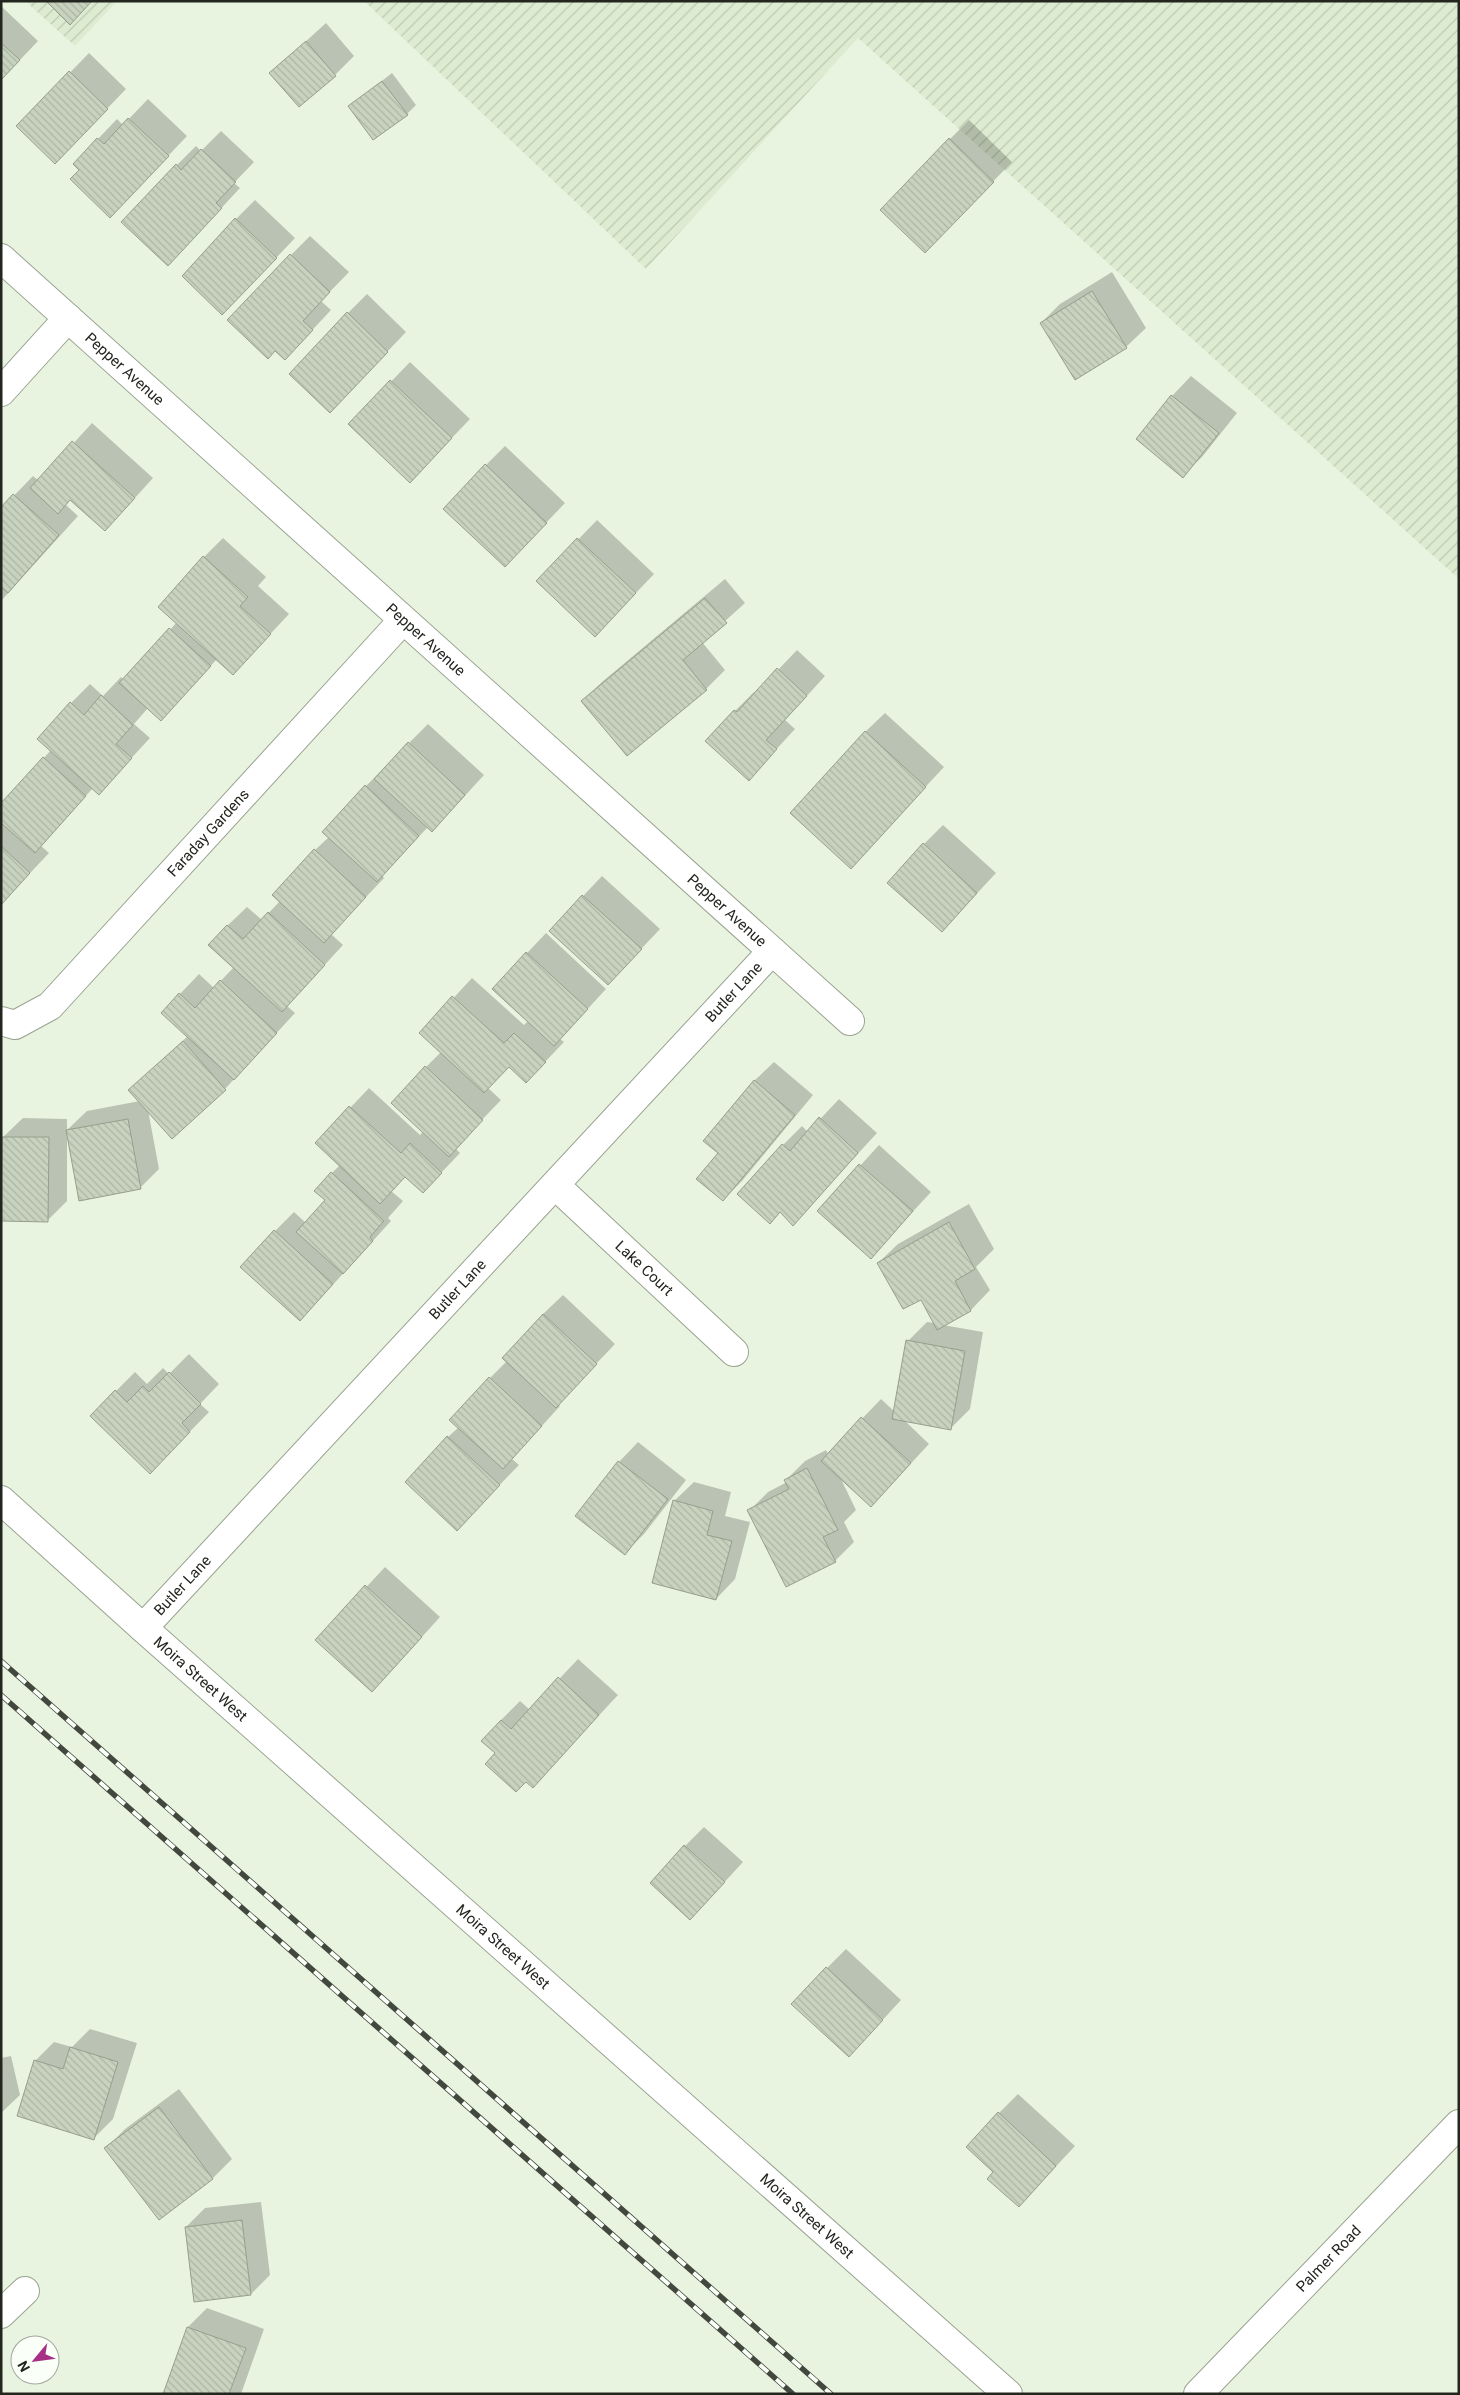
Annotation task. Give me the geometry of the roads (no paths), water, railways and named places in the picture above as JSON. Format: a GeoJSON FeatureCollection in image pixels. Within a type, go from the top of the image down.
{"type":"FeatureCollection","features":[{"type":"Feature","properties":{"kind":"street","name":"Pepper Avenue"},"geometry":{"type":"LineString","coordinates":[[1,258],[850,1021]]}},
{"type":"Feature","properties":{"kind":"street"},"geometry":{"type":"LineString","coordinates":[[1,392],[68,318]]}},
{"type":"Feature","properties":{"kind":"street","name":"Faraday Gardens"},"geometry":{"type":"LineString","coordinates":[[1,1021],[15,1025],[50,1006],[403,620]]}},
{"type":"Feature","properties":{"kind":"street","name":"Butler Lane"},"geometry":{"type":"LineString","coordinates":[[143,1628],[772,951]]}},
{"type":"Feature","properties":{"kind":"street","name":"Lake Court"},"geometry":{"type":"LineString","coordinates":[[555,1185],[734,1352]]}},
{"type":"Feature","properties":{"kind":"street","name":"Moira Street West"},"geometry":{"type":"LineString","coordinates":[[1,1500],[1008,2394]]}},
{"type":"Feature","properties":{"kind":"street","name":"Palmer Road"},"geometry":{"type":"LineString","coordinates":[[1198,2394],[1459,2124]]}},
{"type":"Feature","properties":{"kind":"street"},"geometry":{"type":"LineString","coordinates":[[1,2314],[25,2291]]}},
{"type":"Feature","properties":{"kind":"railway"},"geometry":{"type":"LineString","coordinates":[[1,1661],[831,2394]]}},
{"type":"Feature","properties":{"kind":"railway"},"geometry":{"type":"LineString","coordinates":[[1,1695],[793,2394]]}}]}
